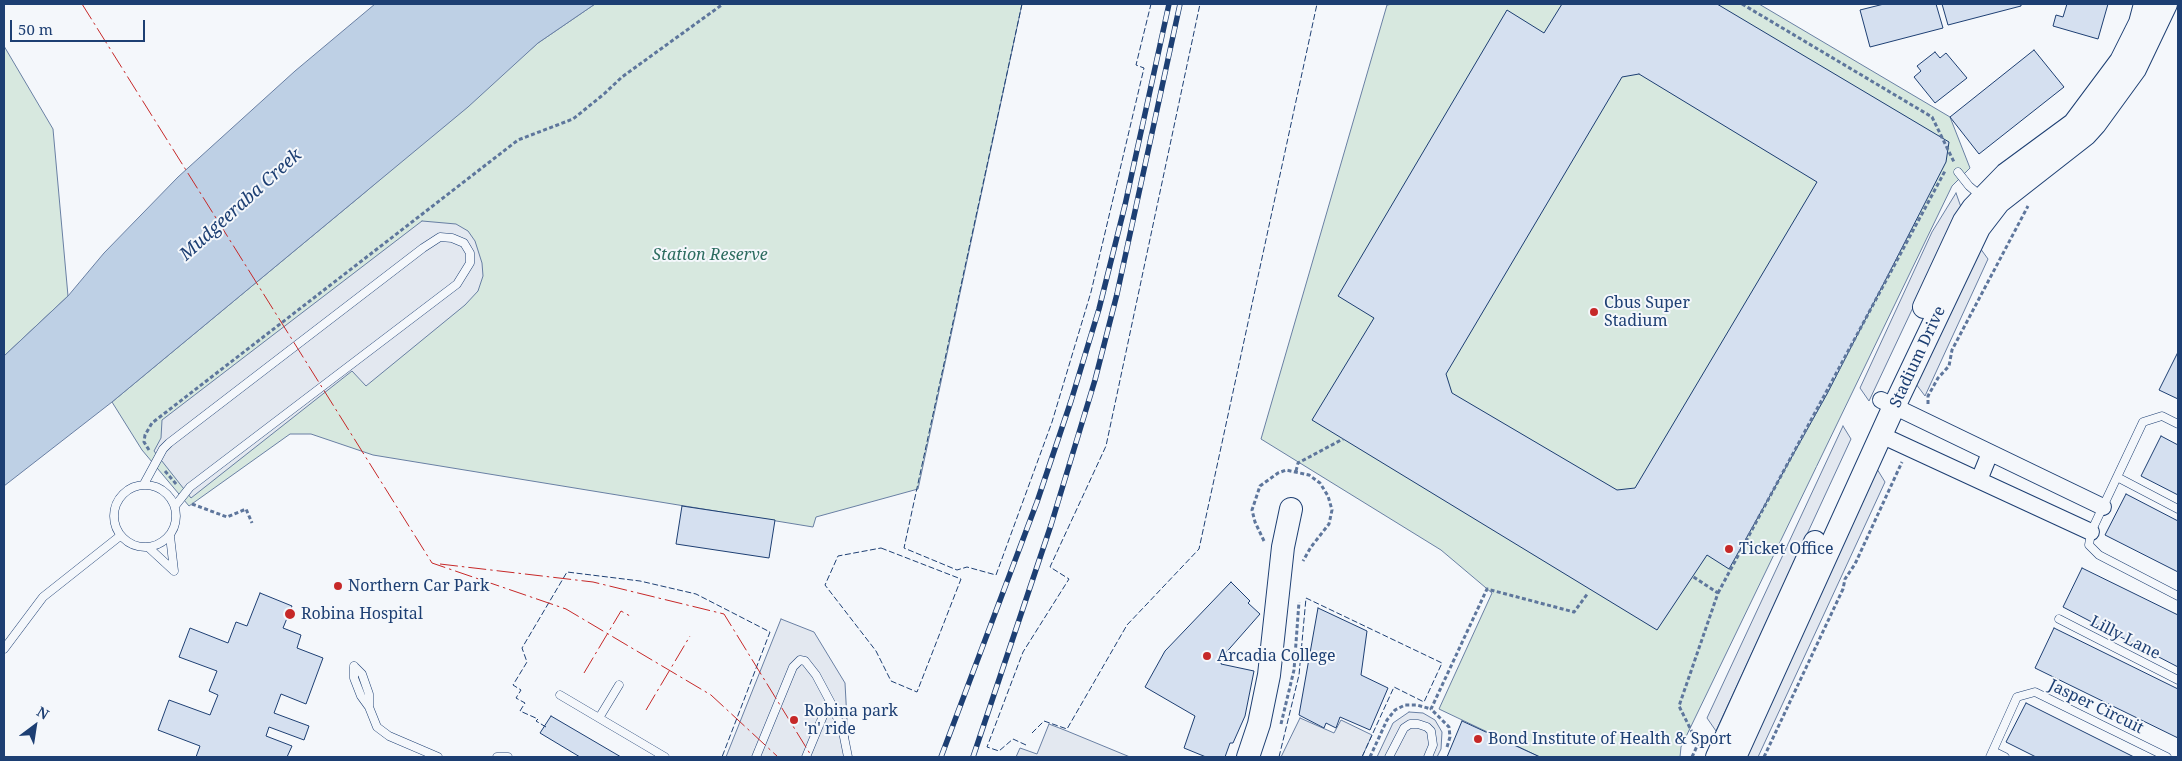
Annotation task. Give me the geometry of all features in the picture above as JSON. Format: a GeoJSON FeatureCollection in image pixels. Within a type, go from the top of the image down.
{"type":"FeatureCollection","features":[{"type":"Feature","properties":{"kind":"street","name":"Stadium Drive"},"geometry":{"type":"LineString","coordinates":[[1716,757],[1888,403],[1964,221],[1988,203],[2006,174],[2074,124],[2121,61],[2140,24],[2145,4]]}},
{"type":"Feature","properties":{"kind":"street","name":"Stadium Drive"},"geometry":{"type":"LineString","coordinates":[[1988,203],[1999,202],[2086,134],[2095,124],[2135,69],[2166,4]]}},
{"type":"Feature","properties":{"kind":"street","name":"Stadium Drive"},"geometry":{"type":"LineString","coordinates":[[1735,757],[1881,435],[1888,403]]}},
{"type":"Feature","properties":{"kind":"street"},"geometry":{"type":"LineString","coordinates":[[1888,403],[2103,507]]}},
{"type":"Feature","properties":{"kind":"street"},"geometry":{"type":"LineString","coordinates":[[1881,435],[2091,532]]}},
{"type":"Feature","properties":{"kind":"street"},"geometry":{"type":"LineString","coordinates":[[1979,480],[1990,453]]}},
{"type":"Feature","properties":{"kind":"street"},"geometry":{"type":"LineString","coordinates":[[1248,757],[1259,724],[1269,675],[1283,547],[1291,509]]}},
{"type":"Feature","properties":{"kind":"lane"},"geometry":{"type":"LineString","coordinates":[[1958,172],[1969,186],[1988,203]]}},
{"type":"Feature","properties":{"kind":"lane"},"geometry":{"type":"LineString","coordinates":[[144,484],[169,443],[428,244],[440,237],[446,237],[458,240],[468,247],[470,263],[457,284],[184,493],[175,506]]}},
{"type":"Feature","properties":{"kind":"lane"},"geometry":{"type":"LineString","coordinates":[[2178,424],[2162,416],[2143,422],[2091,532],[2089,545],[2099,555],[2178,596]]}},
{"type":"Feature","properties":{"kind":"lane"},"geometry":{"type":"LineString","coordinates":[[2117,477],[2178,509]]}},
{"type":"Feature","properties":{"kind":"lane"},"geometry":{"type":"LineString","coordinates":[[144,484],[163,490],[175,506],[176,521],[170,536],[162,543],[148,547],[130,544],[120,536],[113,519],[114,508],[118,499],[125,491],[144,484]]}},
{"type":"Feature","properties":{"kind":"lane"},"geometry":{"type":"LineString","coordinates":[[4,649],[43,597],[120,536]]}},
{"type":"Feature","properties":{"kind":"lane"},"geometry":{"type":"LineString","coordinates":[[148,547],[174,571],[170,536]]}},
{"type":"Feature","properties":{"kind":"lane","name":"Lilly Lane"},"geometry":{"type":"LineString","coordinates":[[2059,619],[2178,680]]}},
{"type":"Feature","properties":{"kind":"lane"},"geometry":{"type":"LineString","coordinates":[[756,757],[790,672],[800,660],[809,665],[832,705],[843,732],[848,757]]}},
{"type":"Feature","properties":{"kind":"lane"},"geometry":{"type":"LineString","coordinates":[[599,718],[619,685]]}},
{"type":"Feature","properties":{"kind":"lane","name":"Jasper Circuit"},"geometry":{"type":"LineString","coordinates":[[1991,754],[2017,697],[2035,692],[2167,757]]}},
{"type":"Feature","properties":{"kind":"lane"},"geometry":{"type":"LineString","coordinates":[[560,695],[666,757]]}},
{"type":"Feature","properties":{"kind":"lane"},"geometry":{"type":"LineString","coordinates":[[806,757],[823,716],[832,705]]}},
{"type":"Feature","properties":{"kind":"lane"},"geometry":{"type":"LineString","coordinates":[[369,707],[373,720],[382,732],[438,757]]}},
{"type":"Feature","properties":{"kind":"lane"},"geometry":{"type":"LineString","coordinates":[[1389,757],[1399,734],[1410,724],[1427,727],[1431,732],[1433,745],[1428,757]]}},
{"type":"Feature","properties":{"kind":"lane"},"geometry":{"type":"LineString","coordinates":[[1991,754],[2005,757]]}},
{"type":"Feature","properties":{"kind":"lane"},"geometry":{"type":"LineString","coordinates":[[497,757],[508,757]]}},
{"type":"Feature","properties":{"kind":"path"},"geometry":{"type":"LineString","coordinates":[[252,523],[246,510],[226,517],[192,505],[144,442],[146,431],[152,423],[518,140],[573,119],[622,77],[723,4]]}},
{"type":"Feature","properties":{"kind":"path"},"geometry":{"type":"LineString","coordinates":[[1742,4],[1932,117],[1958,172]]}},
{"type":"Feature","properties":{"kind":"path"},"geometry":{"type":"LineString","coordinates":[[1692,757],[1698,744],[1679,706],[1718,593],[1952,158]]}},
{"type":"Feature","properties":{"kind":"path","name":"Stadium Drive"},"geometry":{"type":"LineString","coordinates":[[1921,419],[1928,405],[1928,396],[1938,378],[1949,366],[1952,350],[2030,203]]}},
{"type":"Feature","properties":{"kind":"path"},"geometry":{"type":"LineString","coordinates":[[1296,471],[1298,462],[1343,439]]}},
{"type":"Feature","properties":{"kind":"path"},"geometry":{"type":"LineString","coordinates":[[1764,757],[1843,589],[1845,579],[1855,564],[1908,448]]}},
{"type":"Feature","properties":{"kind":"path"},"geometry":{"type":"LineString","coordinates":[[1692,576],[1718,593]]}},
{"type":"Feature","properties":{"kind":"path"},"geometry":{"type":"LineString","coordinates":[[1444,752],[1450,737],[1448,727],[1431,709],[1487,589],[1574,612],[1588,593]]}},
{"type":"Feature","properties":{"kind":"green space","name":"Station Reserve"},"geometry":{"type":"Polygon","coordinates":[[[595,4],[1022,4],[918,489],[816,517],[813,527],[373,455],[311,434],[290,434],[189,506],[142,450],[112,402],[363,194],[538,43],[595,4]]]}},
{"type":"Feature","properties":{"kind":"green space","name":"Cbus Super Stadium"},"geometry":{"type":"Polygon","coordinates":[[[1759,4],[1950,117],[1970,168],[1952,186],[1681,747],[1680,757],[1540,757],[1439,709],[1492,593],[1441,550],[1261,439],[1387,5],[1759,4]]]}},
{"type":"Feature","properties":{"kind":"green space"},"geometry":{"type":"Polygon","coordinates":[[[4,46],[53,129],[68,296],[4,356],[4,46]]]}},
{"type":"Feature","properties":{"kind":"shaded area"},"geometry":{"type":"Polygon","coordinates":[[[1956,193],[1962,210],[1942,246],[1869,401],[1860,388],[1932,232],[1956,193]]]}},
{"type":"Feature","properties":{"kind":"shaded area"},"geometry":{"type":"Polygon","coordinates":[[[422,221],[456,224],[468,231],[475,241],[482,263],[483,276],[478,291],[465,305],[366,386],[352,371],[191,498],[154,451],[161,438],[162,420],[422,221]]]}},
{"type":"Feature","properties":{"kind":"shaded area"},"geometry":{"type":"Polygon","coordinates":[[[1980,248],[1988,259],[1925,396],[1916,384],[1980,248]]]}},
{"type":"Feature","properties":{"kind":"shaded area"},"geometry":{"type":"Polygon","coordinates":[[[1843,426],[1851,439],[1716,731],[1707,718],[1843,426]]]}},
{"type":"Feature","properties":{"kind":"shaded area"},"geometry":{"type":"Polygon","coordinates":[[[1877,469],[1885,482],[1758,757],[1743,757],[1877,469]]]}},
{"type":"Feature","properties":{"kind":"shaded area","name":"Robina park 'n' ride"},"geometry":{"type":"Polygon","coordinates":[[[781,619],[814,632],[845,683],[849,757],[726,757],[781,619]]]}},
{"type":"Feature","properties":{"kind":"shaded area"},"geometry":{"type":"Polygon","coordinates":[[[1409,712],[1423,713],[1435,720],[1442,732],[1441,749],[1437,757],[1377,757],[1393,723],[1409,712]]]}},
{"type":"Feature","properties":{"kind":"shaded area"},"geometry":{"type":"Polygon","coordinates":[[[1300,718],[1334,733],[1341,720],[1372,735],[1362,757],[1281,757],[1300,718]]]}},
{"type":"Feature","properties":{"kind":"shaded area"},"geometry":{"type":"Polygon","coordinates":[[[1049,724],[1130,757],[1016,757],[1020,748],[1037,754],[1049,724]]]}},
{"type":"Feature","properties":{"kind":"water","name":"Mudgeeraba Creek"},"geometry":{"type":"Polygon","coordinates":[[[375,4],[595,4],[538,43],[468,107],[112,402],[4,486],[4,356],[68,296],[104,253],[178,177],[295,71],[375,4]]]}},
{"type":"Feature","properties":{"kind":"building"},"geometry":{"type":"Polygon","coordinates":[[[1562,4],[1717,4],[1949,142],[1946,162],[1827,394],[1729,569],[1707,555],[1657,630],[1312,420],[1374,318],[1338,296],[1507,10],[1544,33],[1562,4]],[[1639,74],[1622,77],[1446,374],[1452,393],[1617,490],[1635,488],[1817,182],[1639,74]]]}},
{"type":"Feature","properties":{"kind":"building"},"geometry":{"type":"Polygon","coordinates":[[[1884,4],[1936,4],[1943,28],[1870,47],[1860,10],[1884,4]]]}},
{"type":"Feature","properties":{"kind":"building"},"geometry":{"type":"Polygon","coordinates":[[[1942,4],[2021,4],[2021,6],[1948,25],[1942,4]]]}},
{"type":"Feature","properties":{"kind":"building"},"geometry":{"type":"Polygon","coordinates":[[[2067,4],[2108,4],[2098,39],[2053,26],[2056,15],[2063,17],[2067,4]]]}},
{"type":"Feature","properties":{"kind":"building"},"geometry":{"type":"Polygon","coordinates":[[[2034,50],[2064,87],[1979,154],[1950,117],[2034,50]]]}},
{"type":"Feature","properties":{"kind":"building"},"geometry":{"type":"Polygon","coordinates":[[[1935,52],[1940,58],[1946,53],[1967,78],[1935,103],[1914,77],[1921,71],[1917,66],[1935,52]]]}},
{"type":"Feature","properties":{"kind":"building"},"geometry":{"type":"Polygon","coordinates":[[[2178,352],[2178,399],[2159,390],[2178,352]]]}},
{"type":"Feature","properties":{"kind":"building"},"geometry":{"type":"Polygon","coordinates":[[[2161,436],[2178,445],[2178,495],[2141,476],[2161,436]]]}},
{"type":"Feature","properties":{"kind":"building"},"geometry":{"type":"Polygon","coordinates":[[[2126,494],[2178,521],[2178,572],[2105,535],[2126,494]]]}},
{"type":"Feature","properties":{"kind":"building"},"geometry":{"type":"Polygon","coordinates":[[[682,506],[775,520],[769,558],[676,544],[682,506]]]}},
{"type":"Feature","properties":{"kind":"building"},"geometry":{"type":"Polygon","coordinates":[[[2082,568],[2178,615],[2178,667],[2063,607],[2082,568]]]}},
{"type":"Feature","properties":{"kind":"building"},"geometry":{"type":"Polygon","coordinates":[[[1231,582],[1250,601],[1248,603],[1260,614],[1223,656],[1221,664],[1254,671],[1245,716],[1233,743],[1230,743],[1225,757],[1206,757],[1184,748],[1195,716],[1145,687],[1165,651],[1231,582]]]}},
{"type":"Feature","properties":{"kind":"building"},"geometry":{"type":"Polygon","coordinates":[[[260,593],[292,606],[283,628],[301,635],[297,648],[323,658],[306,704],[281,694],[274,713],[309,726],[304,740],[269,727],[266,736],[292,746],[287,757],[196,757],[200,746],[158,730],[169,700],[210,715],[218,695],[209,691],[217,671],[179,657],[190,628],[228,643],[236,622],[247,626],[260,593]]]}},
{"type":"Feature","properties":{"kind":"building"},"geometry":{"type":"Polygon","coordinates":[[[1318,608],[1367,631],[1361,675],[1388,688],[1370,730],[1340,717],[1336,728],[1326,723],[1324,728],[1299,715],[1318,608]]]}},
{"type":"Feature","properties":{"kind":"building"},"geometry":{"type":"Polygon","coordinates":[[[2054,628],[2178,689],[2178,738],[2035,668],[2054,628]]]}},
{"type":"Feature","properties":{"kind":"building"},"geometry":{"type":"Polygon","coordinates":[[[2026,703],[2134,757],[2036,757],[2006,742],[2026,703]]]}},
{"type":"Feature","properties":{"kind":"building"},"geometry":{"type":"Polygon","coordinates":[[[551,716],[621,757],[580,757],[540,733],[551,716]]]}},
{"type":"Feature","properties":{"kind":"building","name":"Bond Institute of Health & Sport"},"geometry":{"type":"Polygon","coordinates":[[[1462,721],[1540,757],[1447,757],[1462,721]]]}},
{"type":"Feature","properties":{"kind":"railway"},"geometry":{"type":"LineString","coordinates":[[941,757],[1037,502],[1099,309],[1125,205],[1169,4]]}},
{"type":"Feature","properties":{"kind":"railway"},"geometry":{"type":"LineString","coordinates":[[973,757],[1051,525],[1095,380],[1117,294],[1180,4]]}},
{"type":"Feature","properties":{"kind":"fence"},"geometry":{"type":"LineString","coordinates":[[1022,4],[904,548],[957,570],[967,567],[996,575],[1052,422],[1091,292],[1144,68],[1136,65],[1151,4]]}},
{"type":"Feature","properties":{"kind":"fence"},"geometry":{"type":"LineString","coordinates":[[1026,745],[1013,739],[999,751],[987,747],[1023,652],[1069,579],[1050,567],[1106,446],[1200,4]]}},
{"type":"Feature","properties":{"kind":"fence"},"geometry":{"type":"LineString","coordinates":[[1032,733],[1044,721],[1067,729],[1127,625],[1199,549],[1317,4]]}},
{"type":"Feature","properties":{"kind":"fence"},"geometry":{"type":"LineString","coordinates":[[881,548],[961,579],[917,692],[891,681],[876,651],[825,585],[838,556],[881,548]]}},
{"type":"Feature","properties":{"kind":"fence"},"geometry":{"type":"LineString","coordinates":[[546,727],[536,721],[538,719],[520,711],[525,703],[516,698],[521,690],[513,685],[527,662],[522,648],[567,572],[640,581],[696,594],[770,632],[722,757]]}},
{"type":"Feature","properties":{"kind":"fence"},"geometry":{"type":"LineString","coordinates":[[1279,757],[1299,675],[1306,598],[1442,663],[1424,702],[1394,687],[1362,757]]}},
{"type":"Feature","properties":{"kind":"power"},"geometry":{"type":"LineString","coordinates":[[82,4],[432,563],[566,609],[711,695],[778,757]]}},
{"type":"Feature","properties":{"kind":"power"},"geometry":{"type":"LineString","coordinates":[[440,564],[593,582],[724,614],[812,757]]}},
{"type":"Feature","properties":{"kind":"power"},"geometry":{"type":"LineString","coordinates":[[584,673],[621,611],[630,616]]}},
{"type":"Feature","properties":{"kind":"power"},"geometry":{"type":"LineString","coordinates":[[646,710],[690,636]]}},
{"type":"Feature","properties":{"kind":"place","name":"Cbus Super Stadium"},"geometry":{"type":"Point","coordinates":[1594,312]}},
{"type":"Feature","properties":{"kind":"place","name":"Ticket Office"},"geometry":{"type":"Point","coordinates":[1729,549]}},
{"type":"Feature","properties":{"kind":"place","name":"Northern Car Park"},"geometry":{"type":"Point","coordinates":[338,586]}},
{"type":"Feature","properties":{"kind":"place","name":"Robina Hospital"},"geometry":{"type":"Point","coordinates":[290,614]}},
{"type":"Feature","properties":{"kind":"place","name":"Arcadia College"},"geometry":{"type":"Point","coordinates":[1207,656]}},
{"type":"Feature","properties":{"kind":"place","name":"Robina park 'n' ride"},"geometry":{"type":"Point","coordinates":[794,720]}},
{"type":"Feature","properties":{"kind":"place","name":"Bond Institute of Health & Sport"},"geometry":{"type":"Point","coordinates":[1478,739]}}]}
